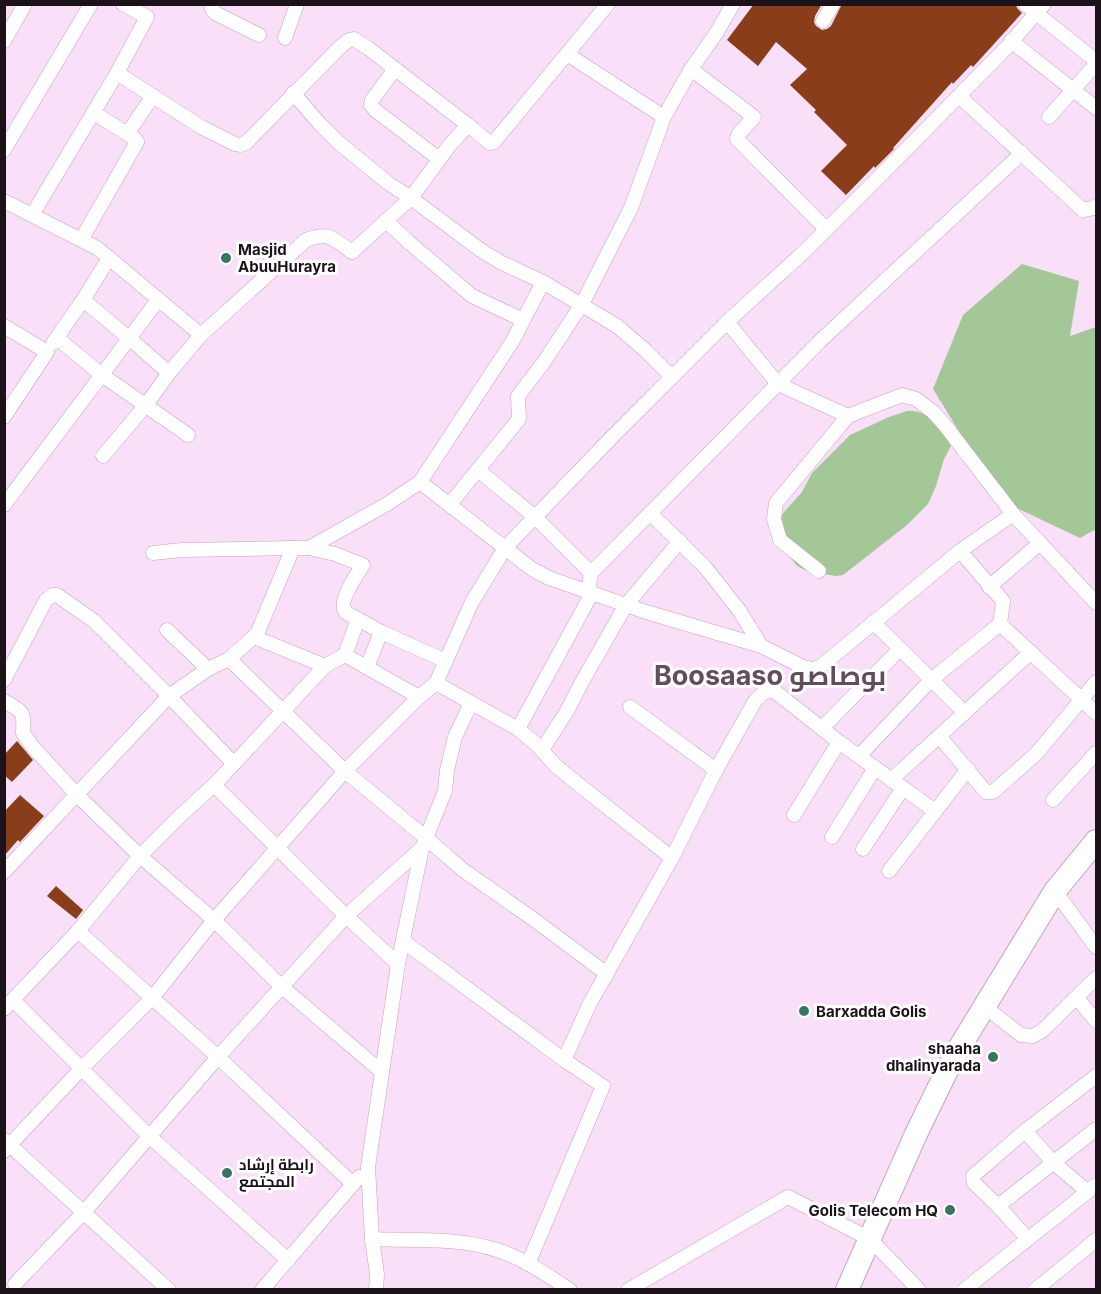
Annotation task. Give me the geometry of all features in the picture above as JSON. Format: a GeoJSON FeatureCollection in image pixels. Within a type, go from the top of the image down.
{"type":"FeatureCollection","features":[{"type":"Feature","properties":{"kind":"main road"},"geometry":{"type":"LineString","coordinates":[[847,1290],[916,1134],[953,1058],[1055,891],[1096,841]]}},
{"type":"Feature","properties":{"kind":"street"},"geometry":{"type":"LineString","coordinates":[[4,41],[25,4]]}},
{"type":"Feature","properties":{"kind":"street"},"geometry":{"type":"LineString","coordinates":[[4,150],[91,4]]}},
{"type":"Feature","properties":{"kind":"street"},"geometry":{"type":"LineString","coordinates":[[32,215],[117,73],[149,11],[123,4]]}},
{"type":"Feature","properties":{"kind":"street"},"geometry":{"type":"LineString","coordinates":[[213,4],[214,13],[259,35]]}},
{"type":"Feature","properties":{"kind":"street"},"geometry":{"type":"LineString","coordinates":[[285,38],[297,4]]}},
{"type":"Feature","properties":{"kind":"street"},"geometry":{"type":"LineString","coordinates":[[117,73],[201,128],[240,145],[246,143],[340,47],[354,39],[490,143],[494,142],[608,4]]}},
{"type":"Feature","properties":{"kind":"street"},"geometry":{"type":"LineString","coordinates":[[450,504],[519,419],[518,396],[544,362],[582,304],[631,208],[664,117],[691,69],[733,4]]}},
{"type":"Feature","properties":{"kind":"street"},"geometry":{"type":"LineString","coordinates":[[823,21],[833,4]]}},
{"type":"Feature","properties":{"kind":"street"},"geometry":{"type":"LineString","coordinates":[[169,1290],[6,1145],[153,997],[214,920],[345,771],[436,683],[472,602],[505,548],[727,322],[785,270],[959,96],[1011,41],[1035,7],[1096,63],[1049,117]]}},
{"type":"Feature","properties":{"kind":"street"},"geometry":{"type":"LineString","coordinates":[[1011,41],[1096,108]]}},
{"type":"Feature","properties":{"kind":"street"},"geometry":{"type":"LineString","coordinates":[[567,54],[664,117]]}},
{"type":"Feature","properties":{"kind":"street"},"geometry":{"type":"LineString","coordinates":[[395,69],[372,100],[371,105],[439,159]]}},
{"type":"Feature","properties":{"kind":"street"},"geometry":{"type":"LineString","coordinates":[[691,69],[754,117],[737,139],[826,230]]}},
{"type":"Feature","properties":{"kind":"street"},"geometry":{"type":"LineString","coordinates":[[293,93],[346,149],[388,183],[482,251],[543,282],[617,326],[672,377]]}},
{"type":"Feature","properties":{"kind":"street"},"geometry":{"type":"LineString","coordinates":[[127,134],[153,96]]}},
{"type":"Feature","properties":{"kind":"street"},"geometry":{"type":"LineString","coordinates":[[959,96],[1083,210],[1096,206]]}},
{"type":"Feature","properties":{"kind":"street"},"geometry":{"type":"LineString","coordinates":[[81,240],[137,142],[94,113]]}},
{"type":"Feature","properties":{"kind":"street"},"geometry":{"type":"LineString","coordinates":[[103,456],[201,335],[306,240],[327,235],[352,252],[411,198],[439,159],[468,125]]}},
{"type":"Feature","properties":{"kind":"street"},"geometry":{"type":"LineString","coordinates":[[518,729],[590,592],[591,573],[819,342],[1022,153]]}},
{"type":"Feature","properties":{"kind":"street"},"geometry":{"type":"LineString","coordinates":[[4,201],[97,248],[201,335]]}},
{"type":"Feature","properties":{"kind":"street"},"geometry":{"type":"LineString","coordinates":[[386,221],[472,296],[523,320]]}},
{"type":"Feature","properties":{"kind":"street"},"geometry":{"type":"LineString","coordinates":[[4,417],[109,258]]}},
{"type":"Feature","properties":{"kind":"street"},"geometry":{"type":"LineString","coordinates":[[309,548],[387,504],[420,482],[512,342],[543,282]]}},
{"type":"Feature","properties":{"kind":"street"},"geometry":{"type":"LineString","coordinates":[[82,300],[169,373]]}},
{"type":"Feature","properties":{"kind":"street"},"geometry":{"type":"LineString","coordinates":[[4,505],[158,300]]}},
{"type":"Feature","properties":{"kind":"street"},"geometry":{"type":"LineString","coordinates":[[727,322],[778,384],[848,416]]}},
{"type":"Feature","properties":{"kind":"street"},"geometry":{"type":"LineString","coordinates":[[5,327],[46,352]]}},
{"type":"Feature","properties":{"kind":"street"},"geometry":{"type":"LineString","coordinates":[[57,338],[102,375],[188,435]]}},
{"type":"Feature","properties":{"kind":"street"},"geometry":{"type":"LineString","coordinates":[[819,571],[780,540],[774,519],[776,503],[848,416],[902,396],[916,399],[933,412],[1013,514],[1096,603]]}},
{"type":"Feature","properties":{"kind":"street"},"geometry":{"type":"LineString","coordinates":[[478,470],[535,517],[591,573]]}},
{"type":"Feature","properties":{"kind":"street"},"geometry":{"type":"LineString","coordinates":[[420,482],[535,571],[549,578],[627,605],[761,646],[803,668],[813,669],[820,667],[960,551],[1013,514]]}},
{"type":"Feature","properties":{"kind":"street"},"geometry":{"type":"LineString","coordinates":[[650,513],[705,567],[739,610],[761,646]]}},
{"type":"Feature","properties":{"kind":"street"},"geometry":{"type":"LineString","coordinates":[[542,750],[567,711],[627,605],[680,541]]}},
{"type":"Feature","properties":{"kind":"street"},"geometry":{"type":"LineString","coordinates":[[989,586],[1040,543]]}},
{"type":"Feature","properties":{"kind":"street"},"geometry":{"type":"LineString","coordinates":[[4,872],[169,696],[208,669],[229,659],[257,634],[293,548]]}},
{"type":"Feature","properties":{"kind":"street"},"geometry":{"type":"LineString","coordinates":[[153,553],[182,550],[309,548],[335,554],[363,565],[347,593],[343,607],[345,612],[381,632],[446,661]]}},
{"type":"Feature","properties":{"kind":"street"},"geometry":{"type":"LineString","coordinates":[[859,756],[931,680],[1000,624],[1002,602],[960,551]]}},
{"type":"Feature","properties":{"kind":"street"},"geometry":{"type":"LineString","coordinates":[[4,680],[46,600],[53,595],[61,597],[94,621],[234,764]]}},
{"type":"Feature","properties":{"kind":"street"},"geometry":{"type":"LineString","coordinates":[[288,1260],[149,1136],[81,1069],[9,1005],[78,931],[140,856],[214,785],[325,666],[345,655],[358,619]]}},
{"type":"Feature","properties":{"kind":"street"},"geometry":{"type":"LineString","coordinates":[[873,622],[965,713]]}},
{"type":"Feature","properties":{"kind":"street"},"geometry":{"type":"LineString","coordinates":[[1000,624],[1096,713]]}},
{"type":"Feature","properties":{"kind":"street"},"geometry":{"type":"LineString","coordinates":[[167,630],[208,669]]}},
{"type":"Feature","properties":{"kind":"street"},"geometry":{"type":"LineString","coordinates":[[367,667],[381,632]]}},
{"type":"Feature","properties":{"kind":"street"},"geometry":{"type":"LineString","coordinates":[[254,637],[325,666]]}},
{"type":"Feature","properties":{"kind":"street"},"geometry":{"type":"LineString","coordinates":[[822,729],[900,649]]}},
{"type":"Feature","properties":{"kind":"street"},"geometry":{"type":"LineString","coordinates":[[891,780],[1031,652]]}},
{"type":"Feature","properties":{"kind":"street"},"geometry":{"type":"LineString","coordinates":[[345,655],[419,697]]}},
{"type":"Feature","properties":{"kind":"street"},"geometry":{"type":"LineString","coordinates":[[229,659],[345,771],[424,843],[607,974]]}},
{"type":"Feature","properties":{"kind":"street"},"geometry":{"type":"LineString","coordinates":[[939,736],[986,792],[993,792],[1037,753],[1096,682]]}},
{"type":"Feature","properties":{"kind":"street"},"geometry":{"type":"LineString","coordinates":[[436,683],[518,729],[556,766],[672,858]]}},
{"type":"Feature","properties":{"kind":"street"},"geometry":{"type":"LineString","coordinates":[[564,1060],[590,1003],[672,858],[716,770],[755,701],[763,693],[773,690],[839,742],[935,811]]}},
{"type":"Feature","properties":{"kind":"street"},"geometry":{"type":"LineString","coordinates":[[4,701],[20,711],[25,719],[23,733],[26,738],[77,795],[140,856],[214,920],[282,987],[382,1072]]}},
{"type":"Feature","properties":{"kind":"street"},"geometry":{"type":"LineString","coordinates":[[376,1290],[377,1274],[372,1239],[368,1167],[398,964],[424,843],[445,791],[447,770],[455,737],[471,703]]}},
{"type":"Feature","properties":{"kind":"street"},"geometry":{"type":"LineString","coordinates":[[630,707],[716,770]]}},
{"type":"Feature","properties":{"kind":"street"},"geometry":{"type":"LineString","coordinates":[[795,815],[839,742]]}},
{"type":"Feature","properties":{"kind":"street"},"geometry":{"type":"LineString","coordinates":[[1053,800],[1096,753]]}},
{"type":"Feature","properties":{"kind":"street"},"geometry":{"type":"LineString","coordinates":[[832,837],[875,768]]}},
{"type":"Feature","properties":{"kind":"street"},"geometry":{"type":"LineString","coordinates":[[889,871],[968,769]]}},
{"type":"Feature","properties":{"kind":"street"},"geometry":{"type":"LineString","coordinates":[[214,785],[346,916],[398,964]]}},
{"type":"Feature","properties":{"kind":"street"},"geometry":{"type":"LineString","coordinates":[[863,849],[903,788]]}},
{"type":"Feature","properties":{"kind":"street"},"geometry":{"type":"LineString","coordinates":[[4,1274],[19,1287],[218,1057],[346,916],[424,843]]}},
{"type":"Feature","properties":{"kind":"street"},"geometry":{"type":"LineString","coordinates":[[1055,891],[1096,947]]}},
{"type":"Feature","properties":{"kind":"street"},"geometry":{"type":"LineString","coordinates":[[78,931],[153,997],[353,1184]]}},
{"type":"Feature","properties":{"kind":"street"},"geometry":{"type":"LineString","coordinates":[[403,941],[564,1060],[603,1086],[528,1264]]}},
{"type":"Feature","properties":{"kind":"street"},"geometry":{"type":"LineString","coordinates":[[984,1006],[1021,1035],[1033,1036],[1042,1031],[1096,978]]}},
{"type":"Feature","properties":{"kind":"street"},"geometry":{"type":"LineString","coordinates":[[1077,998],[1096,1021]]}},
{"type":"Feature","properties":{"kind":"street"},"geometry":{"type":"LineString","coordinates":[[1028,1239],[974,1183],[973,1176],[1025,1131],[1095,1079]]}},
{"type":"Feature","properties":{"kind":"street"},"geometry":{"type":"LineString","coordinates":[[998,1206],[1096,1129]]}},
{"type":"Feature","properties":{"kind":"street"},"geometry":{"type":"LineString","coordinates":[[964,1290],[1092,1188],[1054,1163],[1025,1131]]}},
{"type":"Feature","properties":{"kind":"street"},"geometry":{"type":"LineString","coordinates":[[262,1290],[368,1167]]}},
{"type":"Feature","properties":{"kind":"street"},"geometry":{"type":"LineString","coordinates":[[628,1290],[788,1197],[870,1239],[919,1290]]}},
{"type":"Feature","properties":{"kind":"street"},"geometry":{"type":"LineString","coordinates":[[372,1239],[456,1242],[499,1250],[528,1264],[570,1290]]}},
{"type":"Feature","properties":{"kind":"street"},"geometry":{"type":"LineString","coordinates":[[1035,1290],[1096,1240]]}},
{"type":"Feature","properties":{"kind":"green space"},"geometry":{"type":"Polygon","coordinates":[[[1022,264],[1079,281],[1070,336],[1096,327],[1096,529],[1080,538],[1002,501],[933,389],[963,315],[1022,264]]]}},
{"type":"Feature","properties":{"kind":"green space"},"geometry":{"type":"Polygon","coordinates":[[[907,411],[922,413],[928,417],[951,446],[928,504],[907,525],[843,575],[807,571],[797,566],[777,536],[776,524],[784,512],[802,492],[812,473],[850,435],[907,411]]]}},
{"type":"Feature","properties":{"kind":"building"},"geometry":{"type":"Polygon","coordinates":[[[754,4],[822,4],[814,22],[822,30],[831,26],[842,4],[1016,4],[1022,13],[973,67],[971,65],[953,84],[952,82],[894,149],[846,195],[821,171],[847,145],[790,85],[807,69],[776,42],[758,66],[727,40],[754,4]]]}},
{"type":"Feature","properties":{"kind":"building"},"geometry":{"type":"Polygon","coordinates":[[[17,741],[33,760],[12,782],[4,775],[4,755],[17,741]]]}},
{"type":"Feature","properties":{"kind":"building"},"geometry":{"type":"Polygon","coordinates":[[[20,795],[44,816],[4,856],[4,812],[20,795]]]}},
{"type":"Feature","properties":{"kind":"building"},"geometry":{"type":"Polygon","coordinates":[[[56,886],[83,910],[76,919],[47,896],[56,886]]]}},
{"type":"Feature","properties":{"kind":"place","name":"Masjid AbuuHurayra"},"geometry":{"type":"Point","coordinates":[226,258]}},
{"type":"Feature","properties":{"kind":"place","name":"Barxadda Golis"},"geometry":{"type":"Point","coordinates":[804,1011]}},
{"type":"Feature","properties":{"kind":"place","name":"shaaha dhalinyarada"},"geometry":{"type":"Point","coordinates":[993,1057]}},
{"type":"Feature","properties":{"kind":"place","name":"رابطة إرشاد المجتمع"},"geometry":{"type":"Point","coordinates":[227,1173]}},
{"type":"Feature","properties":{"kind":"place","name":"Golis Telecom HQ"},"geometry":{"type":"Point","coordinates":[950,1210]}},
{"type":"Feature","properties":{"kind":"district","name":"Boosaaso بوصاصو"},"geometry":{"type":"Point","coordinates":[770,675]}}]}
